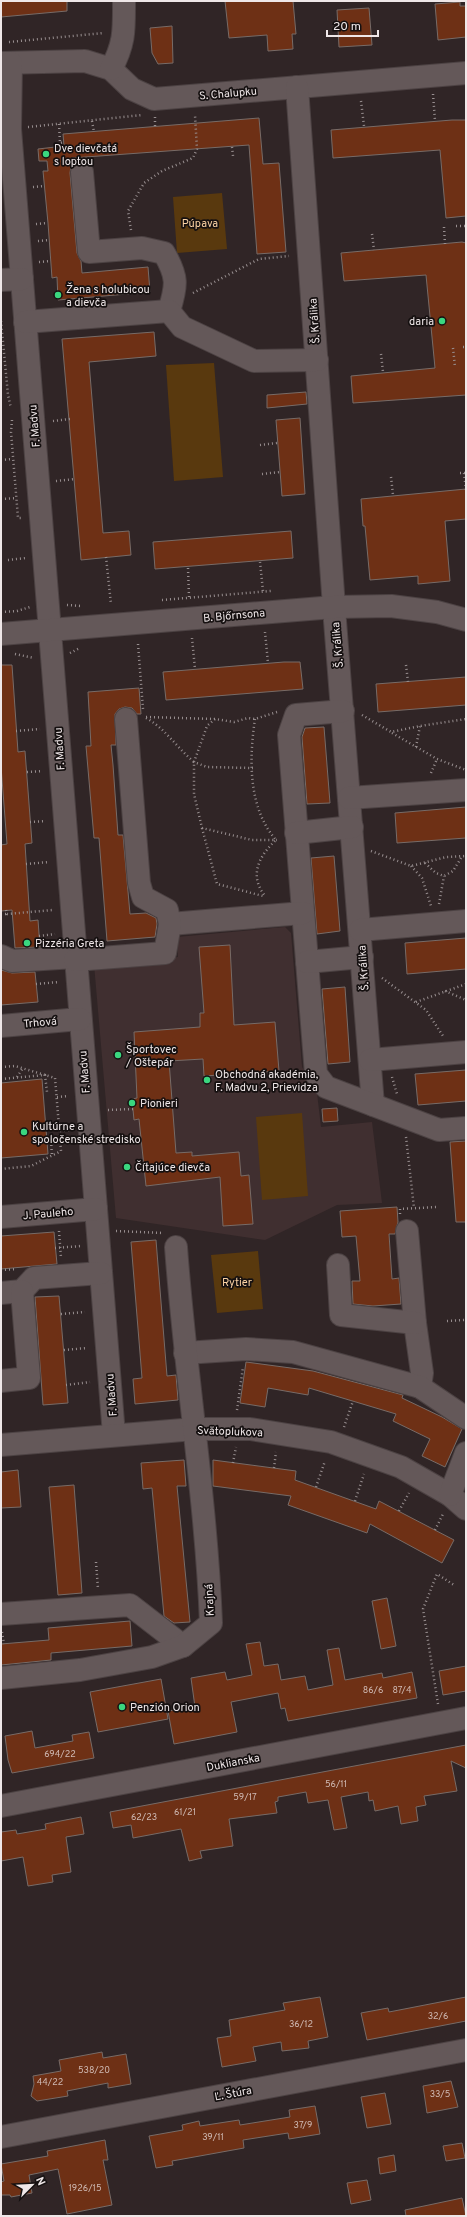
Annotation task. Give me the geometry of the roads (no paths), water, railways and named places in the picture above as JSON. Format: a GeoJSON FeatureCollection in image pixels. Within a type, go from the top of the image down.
{"type":"FeatureCollection","features":[{"type":"Feature","properties":{"kind":"street"},"geometry":{"type":"LineString","coordinates":[[111,69],[121,50],[124,32],[124,1]]}},
{"type":"Feature","properties":{"kind":"street","name":"S. Chalupku"},"geometry":{"type":"LineString","coordinates":[[6,63],[85,61],[111,69],[132,90],[154,99],[466,73]]}},
{"type":"Feature","properties":{"kind":"street","name":"F. Madvu"},"geometry":{"type":"LineString","coordinates":[[6,63],[10,129],[11,279],[25,322],[114,1435]]}},
{"type":"Feature","properties":{"kind":"street","name":"Š. Králika"},"geometry":{"type":"LineString","coordinates":[[297,87],[334,607],[373,1105]]}},
{"type":"Feature","properties":{"kind":"street"},"geometry":{"type":"LineString","coordinates":[[82,172],[89,252],[142,248],[164,253],[174,270],[174,314]]}},
{"type":"Feature","properties":{"kind":"street"},"geometry":{"type":"LineString","coordinates":[[25,322],[174,314],[254,361],[317,360]]}},
{"type":"Feature","properties":{"kind":"street","name":"B. Bjőrnsona"},"geometry":{"type":"LineString","coordinates":[[1,634],[334,607],[391,606],[437,612],[466,620]]}},
{"type":"Feature","properties":{"kind":"street"},"geometry":{"type":"LineString","coordinates":[[343,712],[296,715],[289,735],[316,1074],[326,1087],[439,1130],[466,1128]]}},
{"type":"Feature","properties":{"kind":"street"},"geometry":{"type":"LineString","coordinates":[[1,956],[12,962],[165,953],[170,924],[167,910],[143,897],[139,883],[135,718]]}},
{"type":"Feature","properties":{"kind":"street"},"geometry":{"type":"LineString","coordinates":[[349,798],[466,790]]}},
{"type":"Feature","properties":{"kind":"street"},"geometry":{"type":"LineString","coordinates":[[296,833],[352,827]]}},
{"type":"Feature","properties":{"kind":"street"},"geometry":{"type":"LineString","coordinates":[[170,924],[303,913]]}},
{"type":"Feature","properties":{"kind":"street"},"geometry":{"type":"LineString","coordinates":[[360,930],[466,920]]}},
{"type":"Feature","properties":{"kind":"street"},"geometry":{"type":"LineString","coordinates":[[307,962],[363,967]]}},
{"type":"Feature","properties":{"kind":"street","name":"Trhová"},"geometry":{"type":"LineString","coordinates":[[1,1026],[80,1019]]}},
{"type":"Feature","properties":{"kind":"street"},"geometry":{"type":"LineString","coordinates":[[370,1060],[456,1053]]}},
{"type":"Feature","properties":{"kind":"street","name":"J. Pauleho"},"geometry":{"type":"LineString","coordinates":[[1,1217],[96,1209]]}},
{"type":"Feature","properties":{"kind":"street"},"geometry":{"type":"LineString","coordinates":[[407,1231],[414,1323],[422,1373],[420,1387]]}},
{"type":"Feature","properties":{"kind":"street","name":"Krajná"},"geometry":{"type":"LineString","coordinates":[[1,1678],[80,1670],[152,1657],[183,1646],[211,1623],[195,1429],[173,1240]]}},
{"type":"Feature","properties":{"kind":"street"},"geometry":{"type":"LineString","coordinates":[[338,1265],[341,1315],[414,1323]]}},
{"type":"Feature","properties":{"kind":"street"},"geometry":{"type":"LineString","coordinates":[[1,1381],[29,1378],[11,1292],[34,1278],[101,1273]]}},
{"type":"Feature","properties":{"kind":"street"},"geometry":{"type":"LineString","coordinates":[[185,1353],[246,1349],[293,1352],[420,1387],[466,1418]]}},
{"type":"Feature","properties":{"kind":"street","name":"Svätoplukova"},"geometry":{"type":"LineString","coordinates":[[1,1445],[195,1429],[250,1429],[331,1442],[401,1468],[453,1505]]}},
{"type":"Feature","properties":{"kind":"street"},"geometry":{"type":"LineString","coordinates":[[453,1505],[466,1454]]}},
{"type":"Feature","properties":{"kind":"street"},"geometry":{"type":"LineString","coordinates":[[1,1614],[130,1605],[183,1646]]}},
{"type":"Feature","properties":{"kind":"street","name":"Duklianska"},"geometry":{"type":"LineString","coordinates":[[1,1806],[466,1718]]}},
{"type":"Feature","properties":{"kind":"street","name":"Ľ. Štúra"},"geometry":{"type":"LineString","coordinates":[[1,2137],[466,2050]]}},
{"type":"Feature","properties":{"kind":"place","name":"Dve dievčatá s loptou"},"geometry":{"type":"Point","coordinates":[46,154]}},
{"type":"Feature","properties":{"kind":"place","name":"Žena s holubicou a dievča"},"geometry":{"type":"Point","coordinates":[58,295]}},
{"type":"Feature","properties":{"kind":"place","name":"daria"},"geometry":{"type":"Point","coordinates":[442,321]}},
{"type":"Feature","properties":{"kind":"place","name":"Pizzéria Greta"},"geometry":{"type":"Point","coordinates":[27,943]}},
{"type":"Feature","properties":{"kind":"place","name":"Športovec / Oštepár"},"geometry":{"type":"Point","coordinates":[118,1055]}},
{"type":"Feature","properties":{"kind":"place","name":"Obchodná akadémia, F. Madvu 2, Prievidza"},"geometry":{"type":"Point","coordinates":[207,1080]}},
{"type":"Feature","properties":{"kind":"place","name":"Pionieri"},"geometry":{"type":"Point","coordinates":[132,1103]}},
{"type":"Feature","properties":{"kind":"place","name":"Kultúrne a spoločenské stredisko"},"geometry":{"type":"Point","coordinates":[24,1132]}},
{"type":"Feature","properties":{"kind":"place","name":"Čítajúce dievča"},"geometry":{"type":"Point","coordinates":[127,1167]}},
{"type":"Feature","properties":{"kind":"place","name":"Penzión Orion"},"geometry":{"type":"Point","coordinates":[122,1707]}},
{"type":"Feature","properties":{"kind":"park label","name":"Púpava"},"geometry":{"type":"Point","coordinates":[200,223]}},
{"type":"Feature","properties":{"kind":"park label","name":"Rytier"},"geometry":{"type":"Point","coordinates":[237,1282]}}]}
